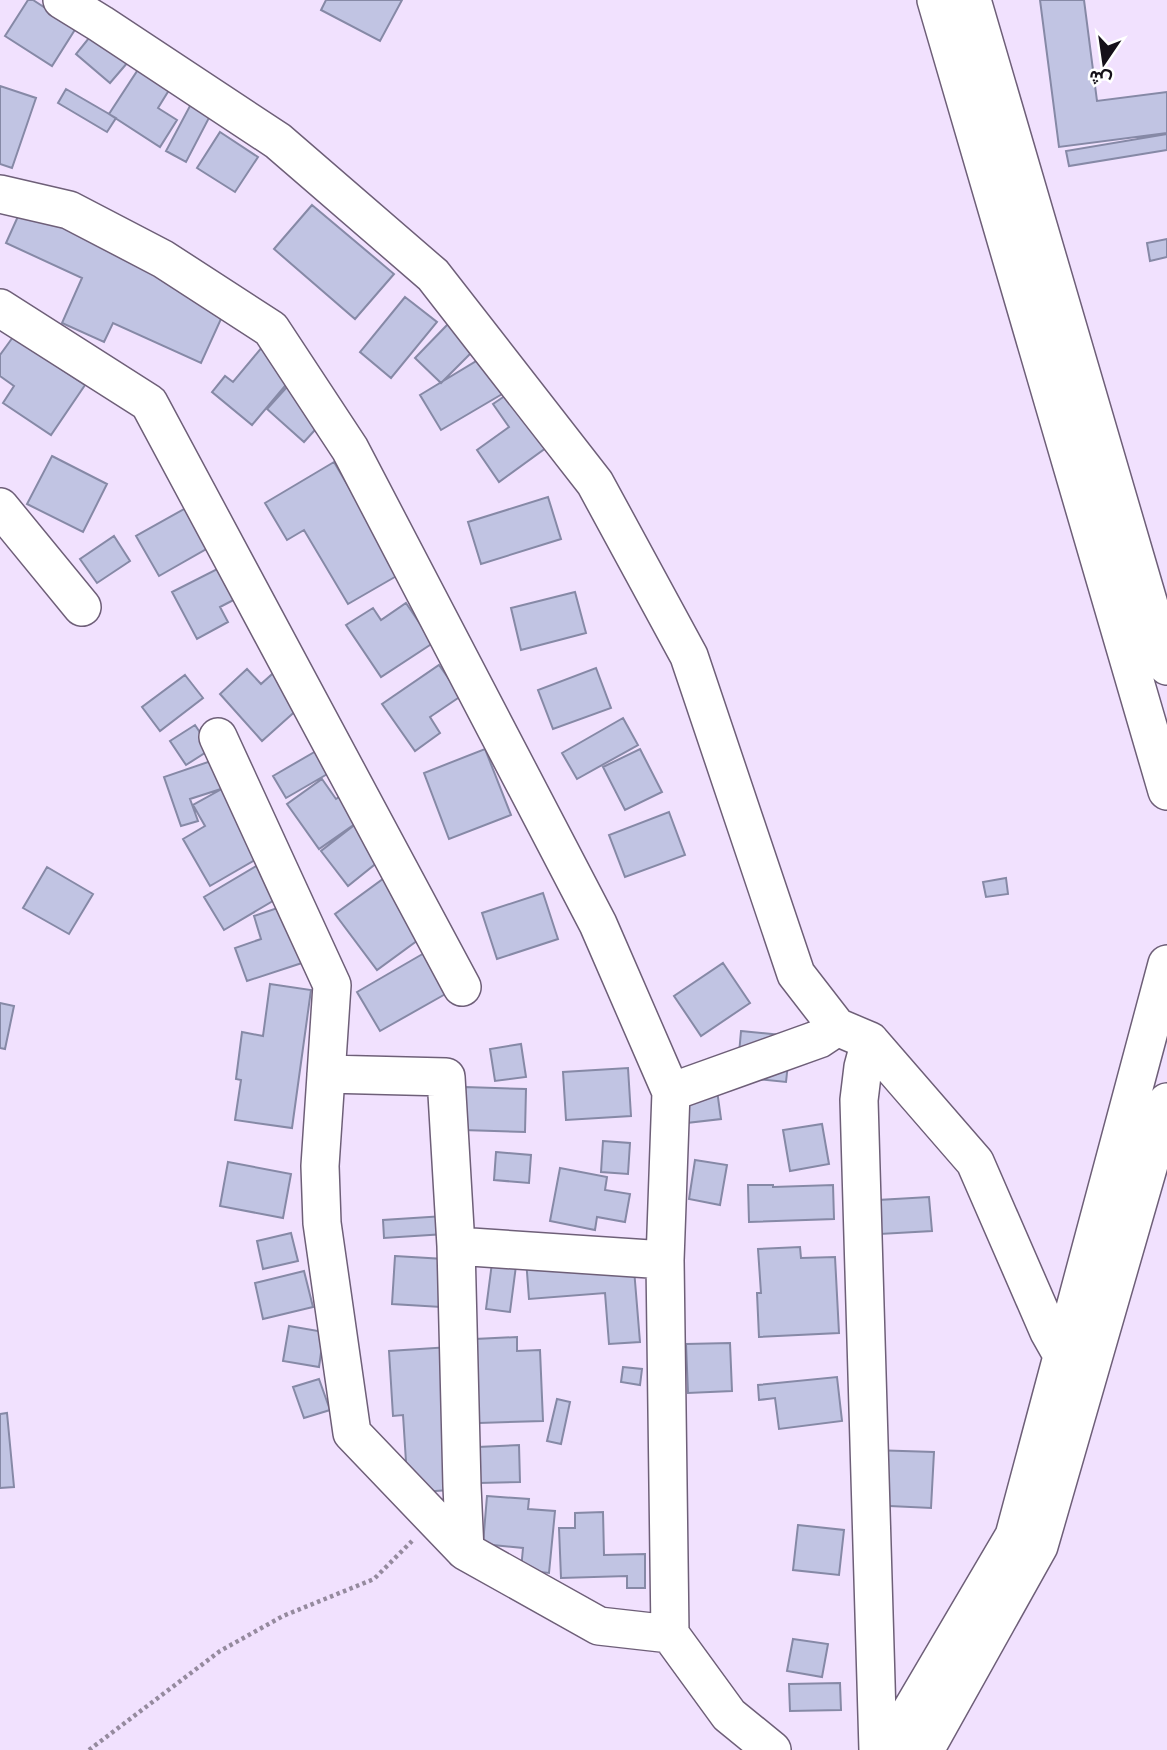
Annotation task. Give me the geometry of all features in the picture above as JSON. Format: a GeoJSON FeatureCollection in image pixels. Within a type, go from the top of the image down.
{"type":"FeatureCollection","features":[{"type":"Feature","properties":{"kind":"street"},"geometry":{"type":"LineString","coordinates":[[62,0],[278,141],[433,275],[595,483],[689,656],[796,974],[837,1027],[870,1041],[975,1162],[1049,1332],[1062,1355]]}},
{"type":"Feature","properties":{"kind":"street"},"geometry":{"type":"LineString","coordinates":[[936,0],[1167,791]]}},
{"type":"Feature","properties":{"kind":"street"},"geometry":{"type":"LineString","coordinates":[[972,0],[1167,666]]}},
{"type":"Feature","properties":{"kind":"street"},"geometry":{"type":"LineString","coordinates":[[0,194],[69,210],[163,259],[271,329],[350,449],[598,924],[671,1092],[666,1260],[670,1634],[729,1715],[772,1750]]}},
{"type":"Feature","properties":{"kind":"street"},"geometry":{"type":"LineString","coordinates":[[0,307],[149,403],[461,987]]}},
{"type":"Feature","properties":{"kind":"street"},"geometry":{"type":"LineString","coordinates":[[0,507],[82,607]]}},
{"type":"Feature","properties":{"kind":"street"},"geometry":{"type":"LineString","coordinates":[[0,534],[39,555]]}},
{"type":"Feature","properties":{"kind":"street"},"geometry":{"type":"LineString","coordinates":[[218,737],[331,985],[320,1166],[321,1223],[352,1433],[465,1551],[599,1626],[670,1634]]}},
{"type":"Feature","properties":{"kind":"street"},"geometry":{"type":"LineString","coordinates":[[888,1750],[1014,1536],[1167,964]]}},
{"type":"Feature","properties":{"kind":"street"},"geometry":{"type":"LineString","coordinates":[[671,1092],[819,1039],[837,1027]]}},
{"type":"Feature","properties":{"kind":"street"},"geometry":{"type":"LineString","coordinates":[[870,1041],[863,1067],[859,1100],[878,1750]]}},
{"type":"Feature","properties":{"kind":"street"},"geometry":{"type":"LineString","coordinates":[[326,1074],[446,1077],[456,1246],[465,1551]]}},
{"type":"Feature","properties":{"kind":"street"},"geometry":{"type":"LineString","coordinates":[[925,1750],[1039,1546],[1167,1102]]}},
{"type":"Feature","properties":{"kind":"street"},"geometry":{"type":"LineString","coordinates":[[456,1246],[666,1260]]}},
{"type":"Feature","properties":{"kind":"path"},"geometry":{"type":"LineString","coordinates":[[89,1750],[220,1651],[283,1616],[374,1579],[434,1518]]}},
{"type":"Feature","properties":{"kind":"building"},"geometry":{"type":"Polygon","coordinates":[[[28,0],[33,0],[76,28],[52,66],[5,36],[28,0]]]}},
{"type":"Feature","properties":{"kind":"building"},"geometry":{"type":"Polygon","coordinates":[[[326,0],[402,0],[380,41],[321,10],[326,0]]]}},
{"type":"Feature","properties":{"kind":"building"},"geometry":{"type":"Polygon","coordinates":[[[1040,0],[1084,0],[1097,101],[1167,92],[1167,133],[1059,147],[1040,0]]]}},
{"type":"Feature","properties":{"kind":"building"},"geometry":{"type":"Polygon","coordinates":[[[93,33],[128,62],[110,83],[76,54],[93,33]]]}},
{"type":"Feature","properties":{"kind":"building"},"geometry":{"type":"Polygon","coordinates":[[[143,62],[174,82],[158,108],[177,120],[160,147],[109,114],[143,62]]]}},
{"type":"Feature","properties":{"kind":"building"},"geometry":{"type":"Polygon","coordinates":[[[0,86],[36,98],[12,168],[0,164],[0,86]]]}},
{"type":"Feature","properties":{"kind":"building"},"geometry":{"type":"Polygon","coordinates":[[[66,89],[116,118],[107,132],[58,103],[66,89]]]}},
{"type":"Feature","properties":{"kind":"building"},"geometry":{"type":"Polygon","coordinates":[[[191,104],[211,114],[186,162],[166,151],[191,104]]]}},
{"type":"Feature","properties":{"kind":"building"},"geometry":{"type":"Polygon","coordinates":[[[220,132],[258,157],[235,192],[197,168],[220,132]]]}},
{"type":"Feature","properties":{"kind":"building"},"geometry":{"type":"Polygon","coordinates":[[[1167,134],[1167,150],[1069,166],[1066,151],[1167,134]]]}},
{"type":"Feature","properties":{"kind":"building"},"geometry":{"type":"Polygon","coordinates":[[[24,203],[226,308],[201,363],[113,323],[104,342],[62,323],[82,278],[6,243],[24,203]]]}},
{"type":"Feature","properties":{"kind":"building"},"geometry":{"type":"Polygon","coordinates":[[[312,205],[394,274],[355,319],[274,249],[312,205]]]}},
{"type":"Feature","properties":{"kind":"building"},"geometry":{"type":"Polygon","coordinates":[[[1167,239],[1167,257],[1150,261],[1147,243],[1167,239]]]}},
{"type":"Feature","properties":{"kind":"building"},"geometry":{"type":"Polygon","coordinates":[[[405,297],[437,322],[391,378],[360,352],[405,297]]]}},
{"type":"Feature","properties":{"kind":"building"},"geometry":{"type":"Polygon","coordinates":[[[449,323],[476,348],[441,383],[415,358],[449,323]]]}},
{"type":"Feature","properties":{"kind":"building"},"geometry":{"type":"Polygon","coordinates":[[[13,337],[85,385],[51,435],[3,403],[14,386],[0,376],[0,355],[13,337]]]}},
{"type":"Feature","properties":{"kind":"building"},"geometry":{"type":"Polygon","coordinates":[[[263,346],[296,373],[252,425],[212,392],[225,376],[233,382],[263,346]]]}},
{"type":"Feature","properties":{"kind":"building"},"geometry":{"type":"Polygon","coordinates":[[[488,354],[509,390],[441,430],[420,395],[488,354]]]}},
{"type":"Feature","properties":{"kind":"building"},"geometry":{"type":"Polygon","coordinates":[[[296,377],[333,410],[304,442],[267,409],[296,377]]]}},
{"type":"Feature","properties":{"kind":"building"},"geometry":{"type":"Polygon","coordinates":[[[512,391],[550,445],[499,482],[477,450],[509,427],[493,404],[512,391]]]}},
{"type":"Feature","properties":{"kind":"building"},"geometry":{"type":"Polygon","coordinates":[[[52,456],[107,484],[83,532],[27,504],[52,456]]]}},
{"type":"Feature","properties":{"kind":"building"},"geometry":{"type":"Polygon","coordinates":[[[334,462],[400,574],[348,604],[304,530],[287,540],[265,503],[334,462]]]}},
{"type":"Feature","properties":{"kind":"building"},"geometry":{"type":"Polygon","coordinates":[[[548,497],[561,539],[481,564],[468,522],[548,497]]]}},
{"type":"Feature","properties":{"kind":"building"},"geometry":{"type":"Polygon","coordinates":[[[193,504],[215,544],[159,576],[136,536],[193,504]]]}},
{"type":"Feature","properties":{"kind":"building"},"geometry":{"type":"Polygon","coordinates":[[[114,536],[130,561],[97,583],[80,559],[114,536]]]}},
{"type":"Feature","properties":{"kind":"building"},"geometry":{"type":"Polygon","coordinates":[[[229,563],[245,594],[220,607],[228,622],[197,639],[172,592],[229,563]]]}},
{"type":"Feature","properties":{"kind":"building"},"geometry":{"type":"Polygon","coordinates":[[[575,592],[586,633],[521,650],[511,608],[575,592]]]}},
{"type":"Feature","properties":{"kind":"building"},"geometry":{"type":"Polygon","coordinates":[[[406,603],[433,643],[381,677],[346,625],[373,608],[381,620],[406,603]]]}},
{"type":"Feature","properties":{"kind":"building"},"geometry":{"type":"Polygon","coordinates":[[[439,665],[461,696],[430,717],[440,733],[415,751],[382,704],[439,665]]]}},
{"type":"Feature","properties":{"kind":"building"},"geometry":{"type":"Polygon","coordinates":[[[280,667],[309,699],[262,741],[220,694],[247,669],[261,684],[280,667]]]}},
{"type":"Feature","properties":{"kind":"building"},"geometry":{"type":"Polygon","coordinates":[[[596,668],[611,708],[553,729],[538,690],[596,668]]]}},
{"type":"Feature","properties":{"kind":"building"},"geometry":{"type":"Polygon","coordinates":[[[185,675],[203,698],[160,731],[142,707],[185,675]]]}},
{"type":"Feature","properties":{"kind":"building"},"geometry":{"type":"Polygon","coordinates":[[[623,718],[638,745],[577,779],[562,753],[623,718]]]}},
{"type":"Feature","properties":{"kind":"building"},"geometry":{"type":"Polygon","coordinates":[[[195,725],[211,749],[186,765],[170,741],[195,725]]]}},
{"type":"Feature","properties":{"kind":"building"},"geometry":{"type":"Polygon","coordinates":[[[323,747],[336,769],[286,798],[273,776],[323,747]]]}},
{"type":"Feature","properties":{"kind":"building"},"geometry":{"type":"Polygon","coordinates":[[[485,749],[511,815],[449,839],[424,773],[485,749]]]}},
{"type":"Feature","properties":{"kind":"building"},"geometry":{"type":"Polygon","coordinates":[[[640,749],[662,792],[625,810],[603,767],[640,749]]]}},
{"type":"Feature","properties":{"kind":"building"},"geometry":{"type":"Polygon","coordinates":[[[214,760],[224,788],[190,799],[198,821],[181,826],[164,777],[214,760]]]}},
{"type":"Feature","properties":{"kind":"building"},"geometry":{"type":"Polygon","coordinates":[[[322,779],[336,799],[345,793],[362,819],[319,849],[287,804],[322,779]]]}},
{"type":"Feature","properties":{"kind":"building"},"geometry":{"type":"Polygon","coordinates":[[[229,785],[267,853],[210,886],[183,839],[205,826],[193,805],[229,785]]]}},
{"type":"Feature","properties":{"kind":"building"},"geometry":{"type":"Polygon","coordinates":[[[669,812],[685,855],[625,877],[609,835],[669,812]]]}},
{"type":"Feature","properties":{"kind":"building"},"geometry":{"type":"Polygon","coordinates":[[[357,823],[384,857],[348,886],[321,851],[357,823]]]}},
{"type":"Feature","properties":{"kind":"building"},"geometry":{"type":"Polygon","coordinates":[[[263,862],[283,895],[224,930],[204,897],[263,862]]]}},
{"type":"Feature","properties":{"kind":"building"},"geometry":{"type":"Polygon","coordinates":[[[47,867],[93,894],[69,934],[23,908],[47,867]]]}},
{"type":"Feature","properties":{"kind":"building"},"geometry":{"type":"Polygon","coordinates":[[[387,876],[429,932],[377,970],[335,914],[387,876]]]}},
{"type":"Feature","properties":{"kind":"building"},"geometry":{"type":"Polygon","coordinates":[[[1006,878],[1008,894],[986,897],[983,882],[1006,878]]]}},
{"type":"Feature","properties":{"kind":"building"},"geometry":{"type":"Polygon","coordinates":[[[543,893],[558,939],[497,959],[482,913],[543,893]]]}},
{"type":"Feature","properties":{"kind":"building"},"geometry":{"type":"Polygon","coordinates":[[[289,904],[308,961],[247,981],[235,948],[261,939],[254,916],[289,904]]]}},
{"type":"Feature","properties":{"kind":"building"},"geometry":{"type":"Polygon","coordinates":[[[426,952],[449,992],[380,1031],[357,992],[426,952]]]}},
{"type":"Feature","properties":{"kind":"building"},"geometry":{"type":"Polygon","coordinates":[[[723,963],[750,1003],[701,1036],[674,996],[723,963]]]}},
{"type":"Feature","properties":{"kind":"building"},"geometry":{"type":"Polygon","coordinates":[[[270,984],[311,990],[292,1128],[235,1120],[241,1080],[236,1079],[242,1032],[263,1036],[270,984]]]}},
{"type":"Feature","properties":{"kind":"building"},"geometry":{"type":"Polygon","coordinates":[[[0,1003],[14,1006],[5,1049],[0,1048],[0,1003]]]}},
{"type":"Feature","properties":{"kind":"building"},"geometry":{"type":"Polygon","coordinates":[[[741,1031],[791,1036],[786,1082],[737,1077],[741,1031]]]}},
{"type":"Feature","properties":{"kind":"building"},"geometry":{"type":"Polygon","coordinates":[[[521,1044],[526,1077],[495,1081],[490,1049],[521,1044]]]}},
{"type":"Feature","properties":{"kind":"building"},"geometry":{"type":"Polygon","coordinates":[[[628,1068],[631,1116],[566,1120],[563,1072],[628,1068]]]}},
{"type":"Feature","properties":{"kind":"building"},"geometry":{"type":"Polygon","coordinates":[[[716,1083],[721,1119],[669,1125],[691,1086],[716,1083]]]}},
{"type":"Feature","properties":{"kind":"building"},"geometry":{"type":"Polygon","coordinates":[[[465,1087],[526,1089],[525,1132],[463,1130],[465,1087]]]}},
{"type":"Feature","properties":{"kind":"building"},"geometry":{"type":"Polygon","coordinates":[[[822,1124],[829,1164],[790,1171],[783,1130],[822,1124]]]}},
{"type":"Feature","properties":{"kind":"building"},"geometry":{"type":"Polygon","coordinates":[[[603,1141],[630,1143],[628,1174],[601,1172],[603,1141]]]}},
{"type":"Feature","properties":{"kind":"building"},"geometry":{"type":"Polygon","coordinates":[[[496,1152],[531,1155],[529,1183],[494,1180],[496,1152]]]}},
{"type":"Feature","properties":{"kind":"building"},"geometry":{"type":"Polygon","coordinates":[[[695,1160],[727,1165],[720,1205],[689,1199],[695,1160]]]}},
{"type":"Feature","properties":{"kind":"building"},"geometry":{"type":"Polygon","coordinates":[[[228,1162],[291,1174],[283,1218],[220,1206],[228,1162]]]}},
{"type":"Feature","properties":{"kind":"building"},"geometry":{"type":"Polygon","coordinates":[[[560,1168],[607,1177],[605,1190],[630,1194],[625,1222],[597,1217],[595,1230],[550,1221],[560,1168]]]}},
{"type":"Feature","properties":{"kind":"building"},"geometry":{"type":"Polygon","coordinates":[[[748,1185],[833,1185],[834,1219],[749,1222],[748,1185]]]}},
{"type":"Feature","properties":{"kind":"building"},"geometry":{"type":"Polygon","coordinates":[[[929,1197],[932,1231],[880,1234],[878,1200],[929,1197]]]}},
{"type":"Feature","properties":{"kind":"building"},"geometry":{"type":"Polygon","coordinates":[[[444,1216],[445,1234],[384,1238],[383,1220],[444,1216]]]}},
{"type":"Feature","properties":{"kind":"building"},"geometry":{"type":"Polygon","coordinates":[[[291,1233],[298,1261],[263,1269],[257,1241],[291,1233]]]}},
{"type":"Feature","properties":{"kind":"building"},"geometry":{"type":"Polygon","coordinates":[[[800,1247],[801,1258],[835,1257],[839,1333],[759,1337],[757,1293],[761,1293],[758,1249],[800,1247]]]}},
{"type":"Feature","properties":{"kind":"building"},"geometry":{"type":"Polygon","coordinates":[[[493,1255],[517,1258],[510,1312],[486,1309],[493,1255]]]}},
{"type":"Feature","properties":{"kind":"building"},"geometry":{"type":"Polygon","coordinates":[[[395,1256],[444,1259],[441,1307],[392,1304],[395,1256]]]}},
{"type":"Feature","properties":{"kind":"building"},"geometry":{"type":"Polygon","coordinates":[[[633,1257],[640,1342],[609,1344],[605,1293],[529,1299],[526,1259],[633,1257]]]}},
{"type":"Feature","properties":{"kind":"building"},"geometry":{"type":"Polygon","coordinates":[[[304,1271],[313,1307],[263,1319],[255,1283],[304,1271]]]}},
{"type":"Feature","properties":{"kind":"building"},"geometry":{"type":"Polygon","coordinates":[[[289,1326],[324,1332],[319,1367],[283,1361],[289,1326]]]}},
{"type":"Feature","properties":{"kind":"building"},"geometry":{"type":"Polygon","coordinates":[[[517,1337],[517,1351],[540,1350],[543,1421],[479,1423],[475,1339],[517,1337]]]}},
{"type":"Feature","properties":{"kind":"building"},"geometry":{"type":"Polygon","coordinates":[[[730,1343],[732,1391],[688,1393],[686,1344],[730,1343]]]}},
{"type":"Feature","properties":{"kind":"building"},"geometry":{"type":"Polygon","coordinates":[[[450,1347],[449,1490],[408,1493],[403,1415],[393,1416],[389,1351],[450,1347]]]}},
{"type":"Feature","properties":{"kind":"building"},"geometry":{"type":"Polygon","coordinates":[[[623,1367],[642,1369],[640,1385],[621,1382],[623,1367]]]}},
{"type":"Feature","properties":{"kind":"building"},"geometry":{"type":"Polygon","coordinates":[[[837,1377],[842,1421],[779,1429],[775,1398],[759,1400],[758,1385],[837,1377]]]}},
{"type":"Feature","properties":{"kind":"building"},"geometry":{"type":"Polygon","coordinates":[[[319,1379],[330,1410],[304,1418],[293,1387],[319,1379]]]}},
{"type":"Feature","properties":{"kind":"building"},"geometry":{"type":"Polygon","coordinates":[[[557,1399],[570,1402],[561,1444],[547,1441],[557,1399]]]}},
{"type":"Feature","properties":{"kind":"building"},"geometry":{"type":"Polygon","coordinates":[[[7,1413],[14,1487],[0,1488],[0,1414],[7,1413]]]}},
{"type":"Feature","properties":{"kind":"building"},"geometry":{"type":"Polygon","coordinates":[[[519,1445],[520,1482],[479,1483],[478,1447],[519,1445]]]}},
{"type":"Feature","properties":{"kind":"building"},"geometry":{"type":"Polygon","coordinates":[[[871,1450],[934,1452],[931,1508],[869,1505],[871,1450]]]}},
{"type":"Feature","properties":{"kind":"building"},"geometry":{"type":"Polygon","coordinates":[[[487,1496],[529,1499],[528,1509],[555,1511],[549,1573],[521,1570],[523,1548],[483,1544],[487,1496]]]}},
{"type":"Feature","properties":{"kind":"building"},"geometry":{"type":"Polygon","coordinates":[[[603,1512],[604,1555],[645,1554],[645,1588],[627,1588],[627,1576],[561,1578],[559,1528],[575,1528],[575,1513],[603,1512]]]}},
{"type":"Feature","properties":{"kind":"building"},"geometry":{"type":"Polygon","coordinates":[[[798,1525],[844,1530],[839,1575],[793,1570],[798,1525]]]}},
{"type":"Feature","properties":{"kind":"building"},"geometry":{"type":"Polygon","coordinates":[[[793,1639],[828,1644],[822,1677],[787,1671],[793,1639]]]}},
{"type":"Feature","properties":{"kind":"building"},"geometry":{"type":"Polygon","coordinates":[[[840,1683],[841,1710],[790,1711],[789,1684],[840,1683]]]}}]}
